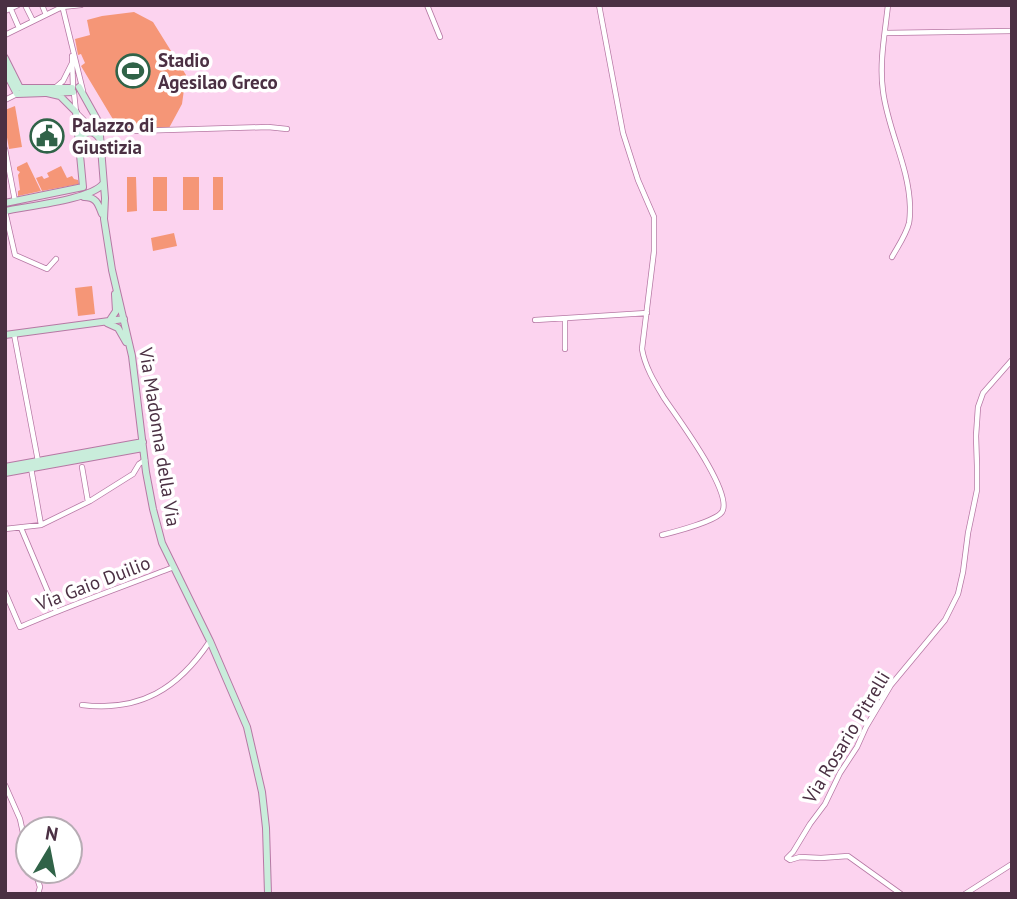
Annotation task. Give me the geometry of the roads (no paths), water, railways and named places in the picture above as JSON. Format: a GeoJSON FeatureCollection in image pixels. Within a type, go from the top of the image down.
{"type":"FeatureCollection","features":[{"type":"Feature","properties":{"kind":"street"},"geometry":{"type":"LineString","coordinates":[[18,5],[8,8],[19,28]]}},
{"type":"Feature","properties":{"kind":"street"},"geometry":{"type":"LineString","coordinates":[[25,5],[33,21]]}},
{"type":"Feature","properties":{"kind":"street"},"geometry":{"type":"LineString","coordinates":[[42,5],[46,15]]}},
{"type":"Feature","properties":{"kind":"street"},"geometry":{"type":"LineString","coordinates":[[5,35],[62,6],[81,5]]}},
{"type":"Feature","properties":{"kind":"street"},"geometry":{"type":"LineString","coordinates":[[427,5],[440,37]]}},
{"type":"Feature","properties":{"kind":"street"},"geometry":{"type":"LineString","coordinates":[[599,5],[623,133],[654,218],[654,251],[642,349],[644,361],[714,475],[724,507],[718,516],[662,535]]}},
{"type":"Feature","properties":{"kind":"street"},"geometry":{"type":"LineString","coordinates":[[887,5],[881,76],[883,94],[909,186],[909,223],[892,257]]}},
{"type":"Feature","properties":{"kind":"street"},"geometry":{"type":"LineString","coordinates":[[62,6],[77,89],[76,112],[83,187]]}},
{"type":"Feature","properties":{"kind":"street"},"geometry":{"type":"LineString","coordinates":[[885,33],[1012,31]]}},
{"type":"Feature","properties":{"kind":"street"},"geometry":{"type":"LineString","coordinates":[[71,44],[77,89]]}},
{"type":"Feature","properties":{"kind":"street"},"geometry":{"type":"LineString","coordinates":[[5,58],[20,88],[77,89]]}},
{"type":"Feature","properties":{"kind":"street"},"geometry":{"type":"LineString","coordinates":[[55,88],[63,81],[73,62]]}},
{"type":"Feature","properties":{"kind":"street"},"geometry":{"type":"LineString","coordinates":[[5,71],[17,94]]}},
{"type":"Feature","properties":{"kind":"street"},"geometry":{"type":"LineString","coordinates":[[5,100],[17,94],[77,89]]}},
{"type":"Feature","properties":{"kind":"street","name":"Via Madonna della Via"},"geometry":{"type":"LineString","coordinates":[[77,89],[99,123],[104,219],[132,356],[145,460],[156,521],[162,543],[210,641],[247,727],[262,792],[268,894]]}},
{"type":"Feature","properties":{"kind":"street"},"geometry":{"type":"LineString","coordinates":[[47,93],[65,99],[89,125],[95,124],[96,118]]}},
{"type":"Feature","properties":{"kind":"street"},"geometry":{"type":"LineString","coordinates":[[79,142],[88,132],[100,136],[268,127],[287,129]]}},
{"type":"Feature","properties":{"kind":"street"},"geometry":{"type":"LineString","coordinates":[[5,151],[15,201]]}},
{"type":"Feature","properties":{"kind":"street"},"geometry":{"type":"LineString","coordinates":[[56,259],[47,269],[15,255],[5,211],[78,197],[100,189],[103,184]]}},
{"type":"Feature","properties":{"kind":"street"},"geometry":{"type":"LineString","coordinates":[[5,201],[83,187],[100,195],[104,207]]}},
{"type":"Feature","properties":{"kind":"street"},"geometry":{"type":"LineString","coordinates":[[78,197],[93,198],[104,219]]}},
{"type":"Feature","properties":{"kind":"street"},"geometry":{"type":"LineString","coordinates":[[105,322],[113,318],[116,311],[113,272]]}},
{"type":"Feature","properties":{"kind":"street"},"geometry":{"type":"LineString","coordinates":[[535,320],[647,313]]}},
{"type":"Feature","properties":{"kind":"street"},"geometry":{"type":"LineString","coordinates":[[5,335],[124,319]]}},
{"type":"Feature","properties":{"kind":"street"},"geometry":{"type":"LineString","coordinates":[[565,319],[565,349]]}},
{"type":"Feature","properties":{"kind":"street"},"geometry":{"type":"LineString","coordinates":[[105,322],[120,331],[132,356]]}},
{"type":"Feature","properties":{"kind":"street"},"geometry":{"type":"LineString","coordinates":[[14,334],[38,461]]}},
{"type":"Feature","properties":{"kind":"street","name":"Via Rosario Pitrelli"},"geometry":{"type":"LineString","coordinates":[[901,894],[848,856],[800,857],[789,860],[788,856],[825,804],[891,685],[945,620],[958,594],[976,490],[978,407],[983,393],[1012,360]]}},
{"type":"Feature","properties":{"kind":"street"},"geometry":{"type":"LineString","coordinates":[[5,467],[143,445]]}},
{"type":"Feature","properties":{"kind":"street"},"geometry":{"type":"LineString","coordinates":[[5,473],[143,445]]}},
{"type":"Feature","properties":{"kind":"street"},"geometry":{"type":"LineString","coordinates":[[5,529],[41,526],[88,502],[133,474],[145,460]]}},
{"type":"Feature","properties":{"kind":"street"},"geometry":{"type":"LineString","coordinates":[[82,467],[88,502]]}},
{"type":"Feature","properties":{"kind":"street"},"geometry":{"type":"LineString","coordinates":[[31,468],[41,526]]}},
{"type":"Feature","properties":{"kind":"street"},"geometry":{"type":"LineString","coordinates":[[21,528],[56,611]]}},
{"type":"Feature","properties":{"kind":"street","name":"Via Gaio Duilio"},"geometry":{"type":"LineString","coordinates":[[5,592],[20,627],[174,567]]}},
{"type":"Feature","properties":{"kind":"street"},"geometry":{"type":"LineString","coordinates":[[82,705],[118,706],[145,700],[183,676],[210,641]]}},
{"type":"Feature","properties":{"kind":"street"},"geometry":{"type":"LineString","coordinates":[[5,785],[18,815]]}},
{"type":"Feature","properties":{"kind":"street"},"geometry":{"type":"LineString","coordinates":[[965,894],[1012,863]]}},
{"type":"Feature","properties":{"kind":"place","name":"Stadio Agesilao Greco"},"geometry":{"type":"Point","coordinates":[133,71]}},
{"type":"Feature","properties":{"kind":"place","name":"Palazzo di Giustizia"},"geometry":{"type":"Point","coordinates":[47,136]}}]}
